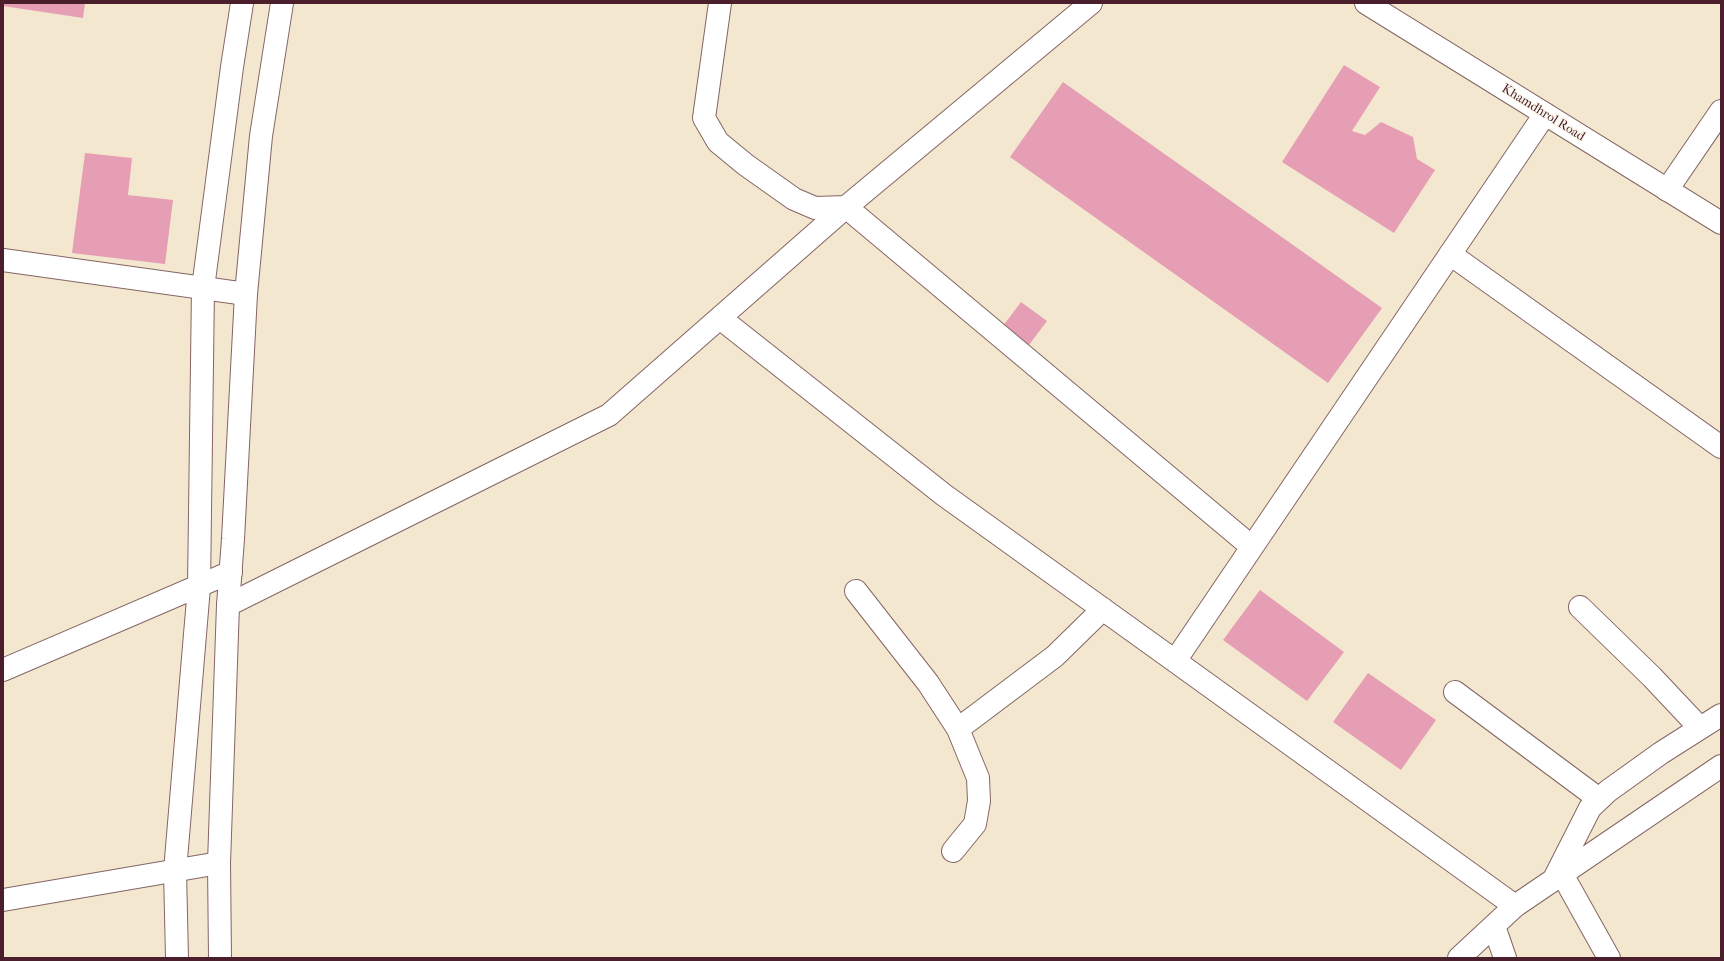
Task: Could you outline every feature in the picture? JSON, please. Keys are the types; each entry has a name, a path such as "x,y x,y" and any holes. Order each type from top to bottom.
{"street":[{"path":"176,958 175,871 199,587 203,288 232,67 242,3"},
{"path":"220,958 219,863 228,605 246,294 261,136 282,3"},
{"path":"720,3 704,118 718,142 746,165 794,199 815,208 846,207 1252,547"},
{"path":"228,605 609,415 846,207 1091,3"},
{"name":"Khamdhrol Road","path":"1366,3 1721,223"},
{"path":"1667,190 1721,111"},
{"path":"1175,661 1545,114"},
{"path":"1450,254 1721,447"},
{"path":"3,260 246,294"},
{"path":"720,318 944,496 1104,609 1515,906"},
{"path":"3,670 231,572"},
{"path":"856,591 928,683 958,729 978,778 979,801 975,824 953,851"},
{"path":"1580,606 1652,677 1700,728"},
{"path":"958,729 1055,656 1104,609"},
{"path":"1455,692 1599,799"},
{"path":"1557,877 1590,808 1599,799 1660,753 1721,715"},
{"path":"1460,958 1515,906 1721,766"},
{"path":"3,900 219,863"},
{"path":"1557,877 1609,958"},
{"path":"1494,926 1505,958"}],"building":[{"path":"3,3 85,3 83,18 3,6"},
{"path":"1344,65 1380,87 1352,131 1365,135 1381,122 1413,137 1417,159 1435,170 1394,233 1282,162"},
{"path":"1063,82 1382,308 1328,383 1010,157"},
{"path":"85,153 132,158 128,195 173,200 165,264 72,253"},
{"path":"1021,302 1047,321 1029,345 1003,326"},
{"path":"1260,590 1344,652 1307,701 1223,640"},
{"path":"1368,673 1436,720 1401,770 1333,722"}]}
